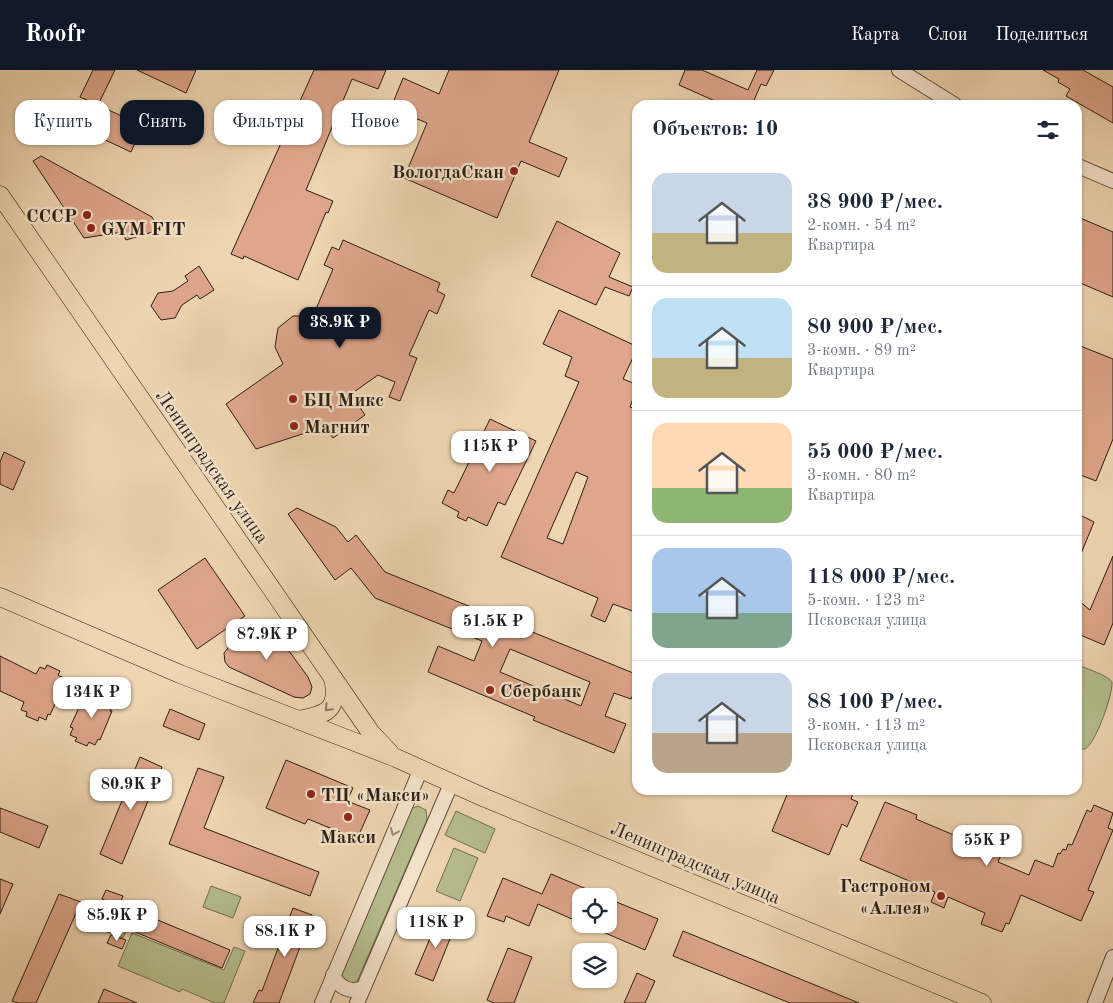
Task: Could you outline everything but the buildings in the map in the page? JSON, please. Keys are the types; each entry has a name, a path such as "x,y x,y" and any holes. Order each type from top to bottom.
{"main road":[{"name":"Ленинградская улица","path":"0,195 371,733 396,758"},
{"name":"Ленинградская улица","path":"0,597 180,674 396,758 451,784 982,1003"},
{"path":"298,720 324,714 332,707 336,691 333,678"}],"street":[{"path":"899,70 947,100"},
{"path":"1082,168 1113,181"},
{"path":"322,1003 420,771"},
{"path":"356,1003 451,784"},
{"path":"1095,1003 1113,957"},
{"path":"334,975 340,985 345,988 351,990 363,988"}],"green space":[{"path":"1082,667 1102,675 1112,682 1110,697 1099,728 1085,749 1082,749"},
{"path":"418,806 426,810 427,820 355,986 338,976 410,809"},
{"path":"456,811 495,829 485,853 445,835"},
{"path":"454,848 478,858 460,901 436,891"},
{"path":"211,886 241,897 233,918 203,907"},
{"path":"104,903 120,910 122,904 135,910 123,938 107,932 110,925 97,920"},
{"path":"132,933 224,970 234,947 245,951 224,1003 215,1003 182,989 180,992 118,966"}],"place":[{"name":"ВологдаСкан","path":"514,171"},
{"name":"СССР","path":"87,215"},
{"name":"GYM FIT","path":"91,228"},
{"name":"БЦ Микс","path":"293,399"},
{"name":"Магнит","path":"294,426"},
{"name":"Сбербанк","path":"490,690"},
{"name":"ТЦ «Макси»","path":"311,794"},
{"name":"Макси","path":"348,817"},
{"name":"Гастроном «Аллея»","path":"941,896"}]}
